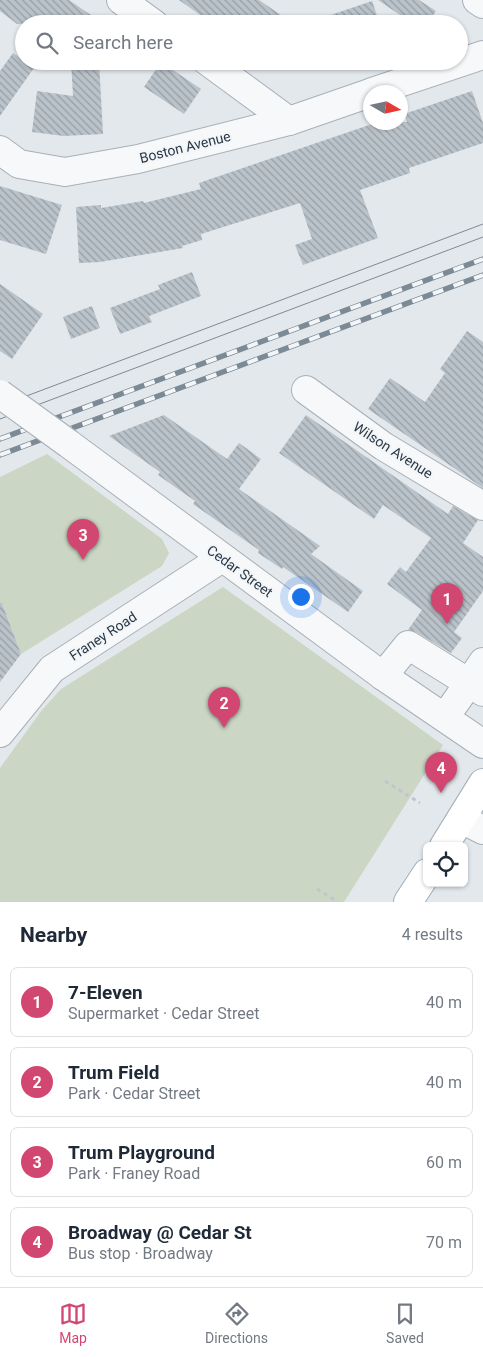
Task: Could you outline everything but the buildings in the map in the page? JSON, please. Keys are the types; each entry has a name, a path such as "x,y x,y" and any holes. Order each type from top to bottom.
{"main road":[{"path":"449,842 472,824 483,783"},
{"path":"408,902 423,879"}],"street":[{"path":"121,0 142,15"},
{"path":"477,0 483,4"},
{"name":"Boston Avenue","path":"468,60 483,55"},
{"path":"219,70 289,121"},
{"name":"Boston Avenue","path":"395,85 439,70"},
{"name":"Boston Avenue","path":"0,150 19,164 65,172 138,160 289,121 363,96"},
{"name":"Wilson Avenue","path":"306,390 383,446 483,506"},
{"name":"Cedar Street","path":"0,394 383,676 483,744"},
{"name":"Franey Road","path":"0,732 52,669 222,558"},
{"path":"383,676 408,645 478,679 445,717"}],"path":[{"path":"385,781 420,803"},
{"path":"317,888 338,902"}],"green space":[{"path":"47,454 162,539 169,553 162,566 21,654 3,605 0,606 0,477"},
{"path":"223,587 443,745 344,902 0,902 0,768 42,710 61,689"}],"tram line":[{"path":"0,406 483,224"},
{"path":"0,419 483,237"}],"railway":[{"path":"0,439 483,259"},
{"path":"0,455 483,275"}],"place":[{"name":"Trum Playground","path":"83,560"},
{"name":"7-Eleven","path":"447,624"},
{"name":"Trum Field","path":"224,728"},
{"name":"Broadway @ Cedar St","path":"441,793"}]}
